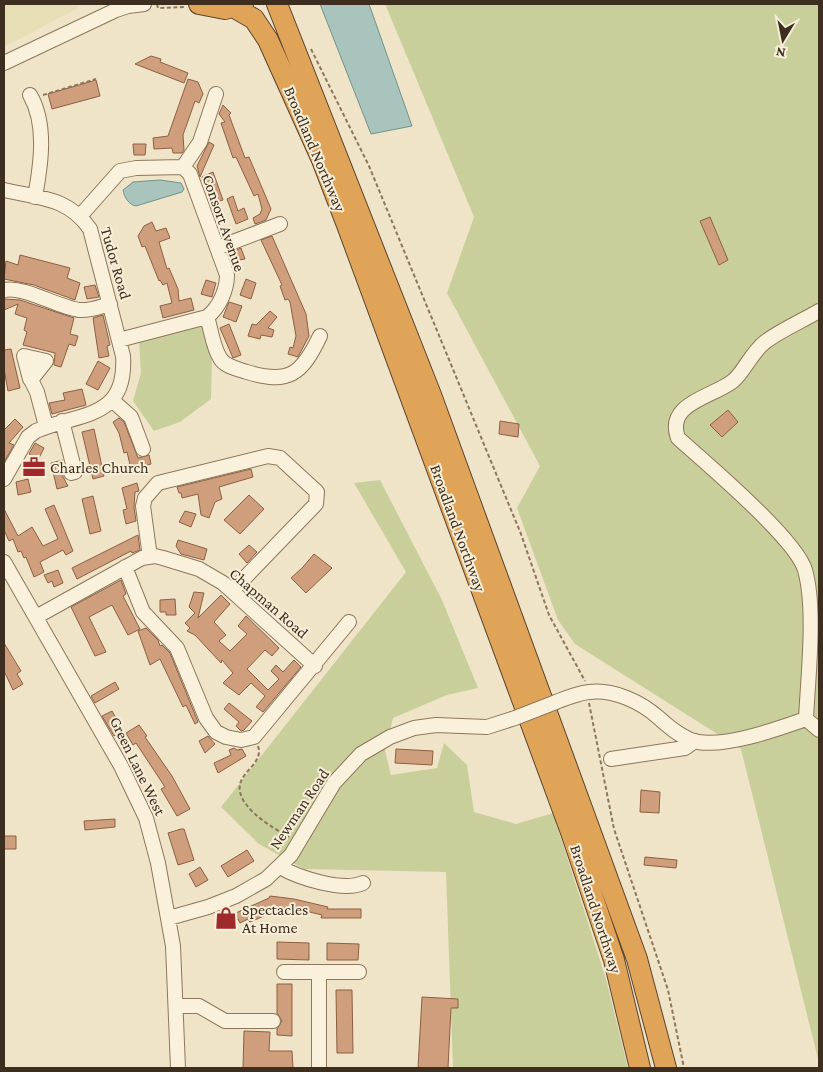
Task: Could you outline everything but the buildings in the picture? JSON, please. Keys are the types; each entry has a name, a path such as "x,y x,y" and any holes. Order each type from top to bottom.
{"highway":[{"path":"200,4 212,8 239,6"},
{"name":"Broadland Northway","path":"277,4 428,386 637,958 666,1068"},
{"name":"Broadland Northway","path":"239,6 254,19 268,40 322,160 347,225 571,832 614,960 640,1068"}],"street":[{"path":"4,63 129,5 144,4"},
{"path":"183,167 200,142 216,94"},
{"path":"31,96 38,107 42,162 35,197"},
{"name":"Consort Avenue","path":"81,215 120,172 136,168 183,167 190,174 227,275 227,286 214,312 207,317"},
{"name":"Tudor Road","path":"4,190 65,204 81,215 90,229 119,340 124,373 112,401"},
{"path":"217,248 280,224"},
{"path":"4,290 25,293 78,310 90,310 110,304"},
{"path":"806,719 810,597 804,568 787,541 678,438 675,428 676,418 684,408 734,380 747,360 765,342 819,311"},
{"path":"119,340 207,317 220,358 230,366 274,378 285,378 296,372 311,355 320,336"},
{"path":"31,380 37,392 46,426"},
{"path":"6,471 28,437 46,426 96,412 112,401 131,417 144,449"},
{"path":"62,421 75,472 71,473"},
{"path":"36,617 142,558 150,557 143,506 145,498 158,483 268,456 280,458 317,492 316,504 232,591"},
{"name":"Chapman Road","path":"150,557 155,556 199,569 224,583 315,666"},
{"name":"Green Lane West","path":"4,562 121,766 146,818 169,918 176,1006 178,1068"},
{"path":"125,567 143,612 177,648 206,718 216,732 226,738 241,740 254,737 315,666 349,622"},
{"path":"587,692 602,691 627,698 649,709 672,730 695,741 708,743 760,734 806,719"},
{"name":"Newman Road","path":"169,918 208,908 236,896 266,879 280,867 298,842 334,783 361,754 390,737 414,728 436,725 487,727 587,692"},
{"path":"806,719 819,730"},
{"path":"612,759 684,748 695,741"},
{"path":"280,867 344,887 355,887 364,883"},
{"path":"284,972 359,972"},
{"path":"319,972 319,1068"},
{"path":"176,1006 198,1006 225,1021 274,1021"}],"path":[{"path":"310,48 369,166 521,534 549,615 580,671 587,692 597,754 614,829 668,990 684,1068"},
{"path":"31,96 96,80"},
{"path":"254,737 259,756 240,781 240,791 249,809 271,827 298,842"}],"shaded area":[{"path":"4,4 76,4 78,8 4,47"}],"green space":[{"path":"385,4 819,4 819,1063 741,749 575,644 558,620 517,508 540,466 447,293 474,217"},
{"path":"197,325 203,328 212,359 211,399 180,422 154,431 133,401 141,373 139,341"},
{"path":"380,480 442,600 478,688 447,695 393,718 385,751 391,775 437,768 444,743 467,765 474,812 516,824 553,813 606,979 628,1068 453,1068 446,872 304,869 259,844 221,807 406,572 354,483"}],"water":[{"path":"320,4 369,4 412,126 371,134"},
{"path":"160,180 181,183 184,189 182,192 136,206 129,202 124,195 123,190 133,182"}],"place":[{"name":"Charles Church","path":"34,467"},
{"name":"Spectacles At Home","path":"226,918"}]}
